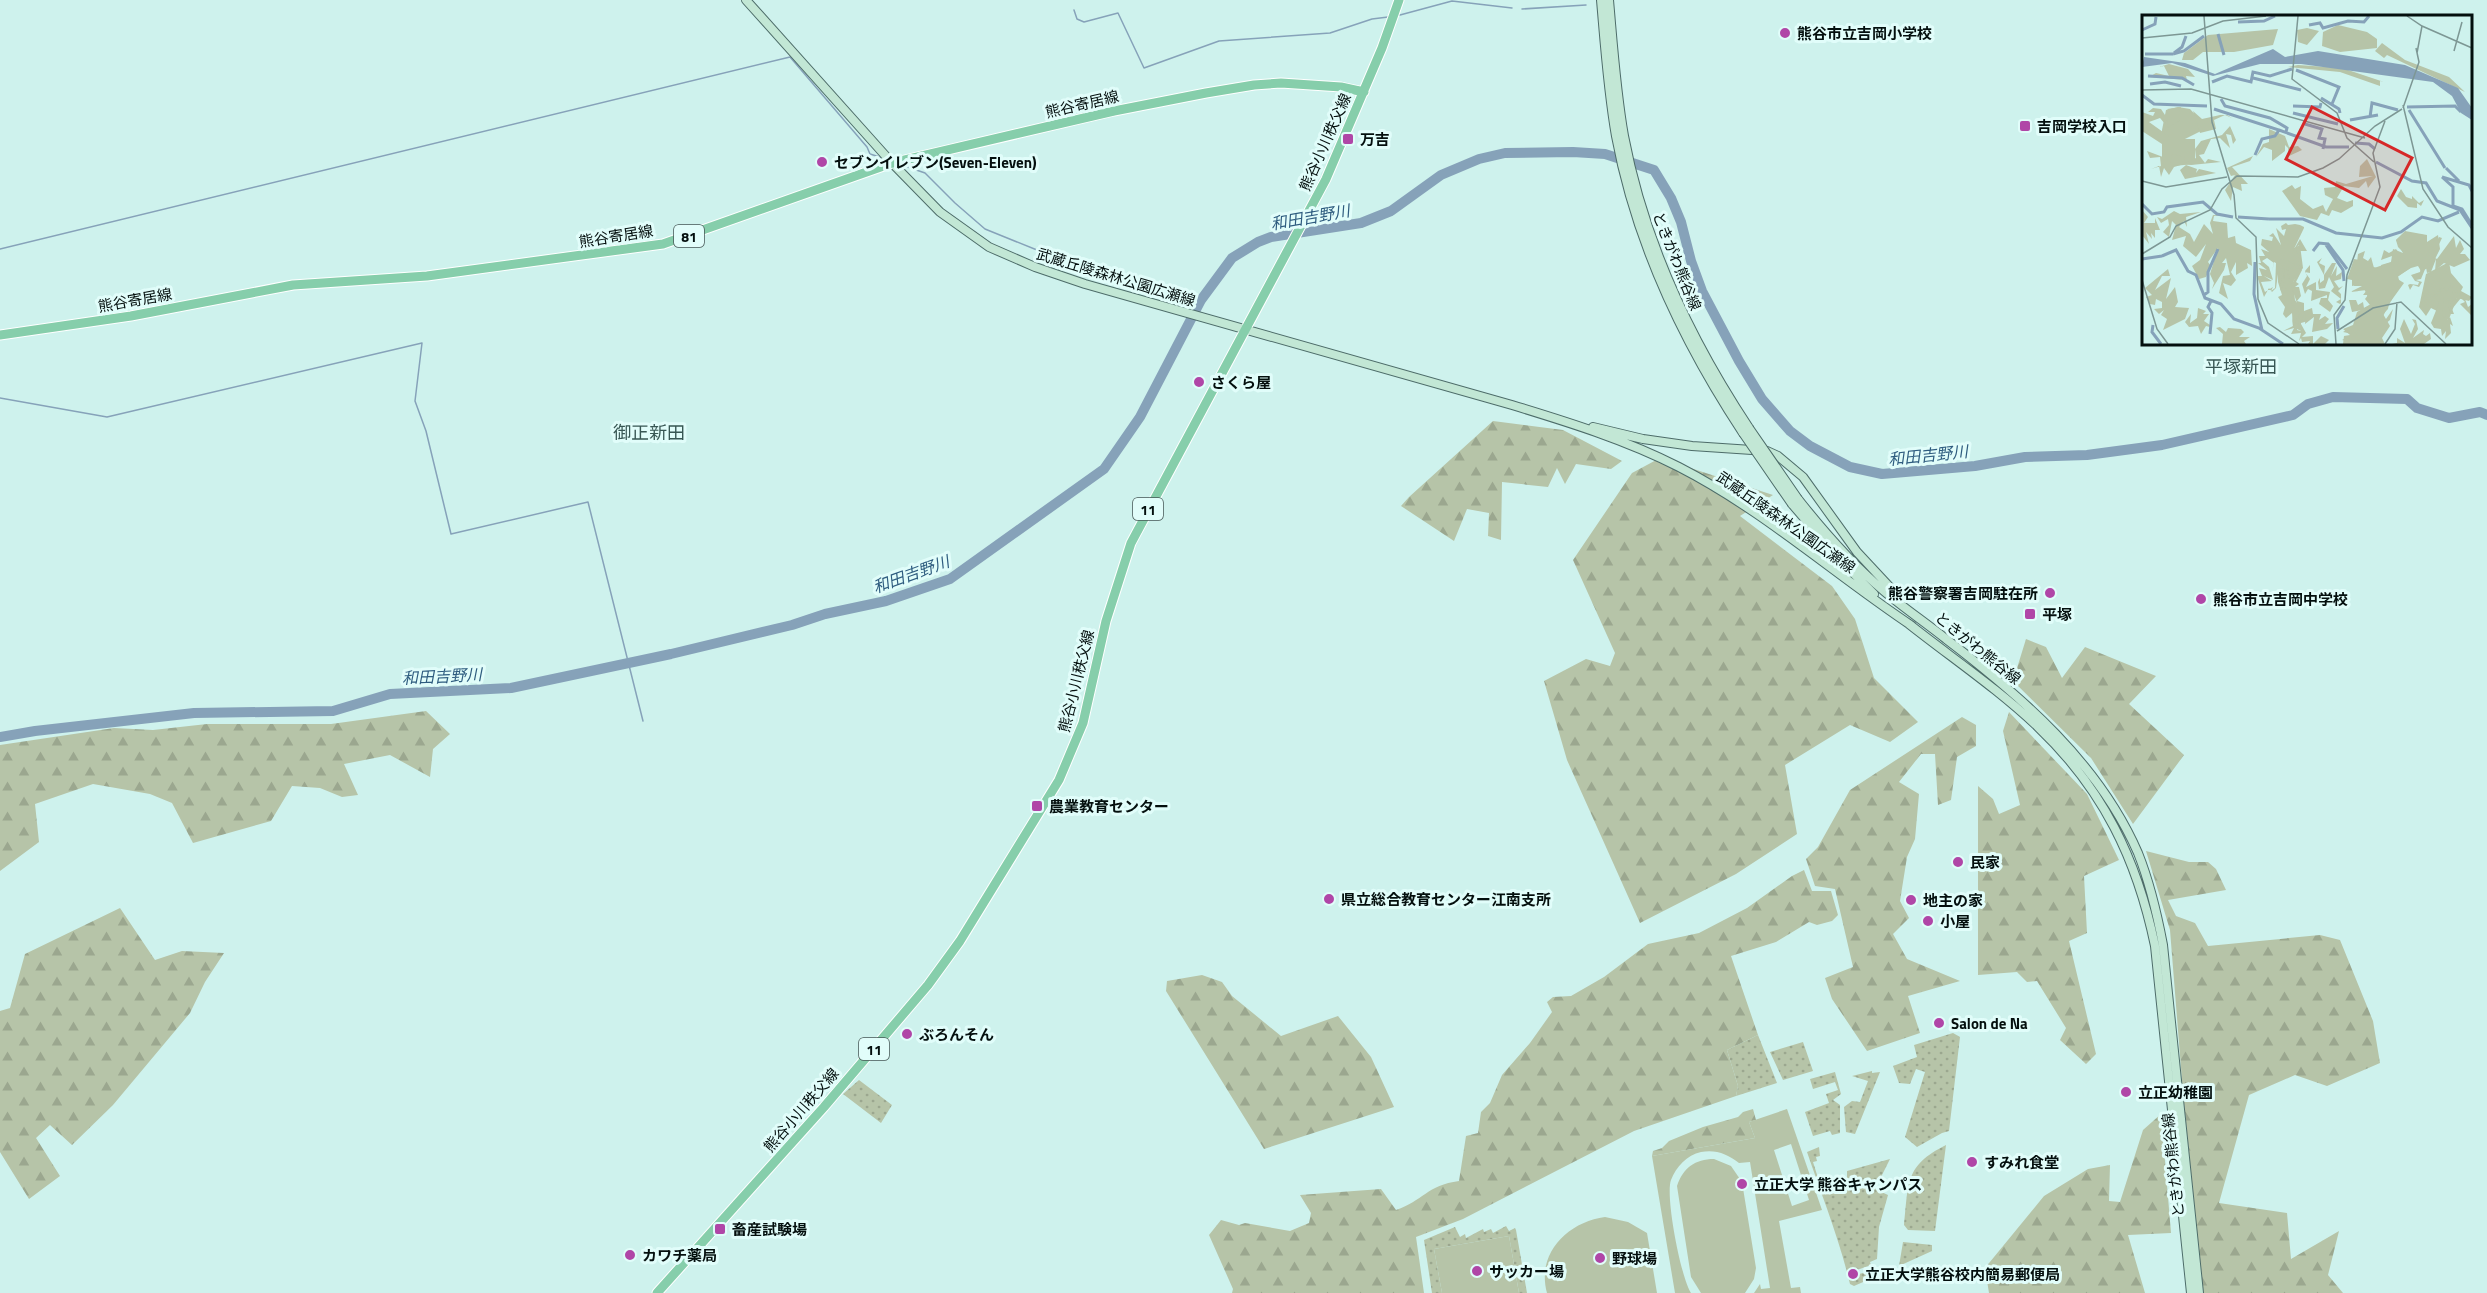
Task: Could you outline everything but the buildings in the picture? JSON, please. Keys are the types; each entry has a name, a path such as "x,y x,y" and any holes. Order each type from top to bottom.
{"main road":[{"name":"武蔵丘陵森林公園広瀬線","path":"746,0 890,161 940,212 989,247 1035,267 1075,280 1572,423 1643,439 1692,446 1767,451 1778,456 1803,477 1840,530 1880,579 1934,629"},
{"name":"熊谷小川秩父線","path":"657,1293 824,1107 928,985 960,941 1059,780 1076,742 1106,621 1131,543 1332,168 1400,0"},
{"name":"ときがわ熊谷線","path":"1601,0 1607,73 1632,188 1674,295 1711,369 1746,431 1795,501 1852,574 1912,626 2041,724 2104,807 2122,840 2144,898 2155,946 2191,1293"},
{"name":"ときがわ熊谷線","path":"1609,0 1620,136"},
{"name":"熊谷寄居線","path":"0,335 131,316 293,285 427,276 638,249 684,238 890,161 1114,111 1254,85 1310,84 1364,92"},
{"name":"武蔵丘陵森林公園広瀬線","path":"1572,423 1658,457 1700,479 1754,512 1912,626"},
{"name":"ときがわ熊谷線","path":"1795,501 1862,570 1901,605 1947,639 2080,759 2110,801 2137,852 2152,896 2168,984 2199,1293"}],"green space":[{"path":"1493,421 1563,430 1622,461 1611,469 1576,464 1565,484 1557,468 1548,487 1502,482 1501,540 1488,536 1489,513 1467,509 1454,541 1401,506"},
{"path":"1660,458 1773,495 1740,516 1832,586 1855,619 1874,678 1918,722 1890,742 1850,725 1785,765 1797,834 1736,874 1640,923 1567,760 1544,681 1586,659 1610,666 1615,653 1573,560 1632,473"},
{"path":"2026,639 2046,647 2062,678 2085,647 2156,676 2129,704 2184,755 2133,824 2091,758 2013,681"},
{"path":"426,711 450,734 433,749 430,777 390,755 344,764 358,795 342,797 320,788 292,786 271,821 193,843 172,803 150,794 93,784 35,804 39,842 0,871 0,745 114,728 153,730 207,724 331,724"},
{"path":"2009,712 2087,794 2119,860 2084,876 2087,933 2069,941 2096,1054 2086,1064 2060,1040 2066,1028 2037,981 2027,982 2017,972 1978,975 1978,786 1993,799 1999,814 2020,805 2003,731"},
{"path":"1962,717 1976,725 1976,746 1957,757 1951,800 1938,805 1935,754 1921,754 1899,782 1919,794 1915,839 1907,857 1900,901 1909,918 1893,934 1907,959 1960,981 1908,996 1920,1033 1867,1051 1832,999 1825,978 1853,967 1835,889 1815,886 1806,859 1818,847 1850,790"},
{"path":"2146,851 2189,862 2208,862 2216,869 2226,890 2168,900 2176,916 2195,923 2208,946 2320,935 2340,940 2373,1021 2380,1063 2327,1086 2295,1075 2249,1095 2219,1203 2287,1213 2291,1259 2339,1231 2328,1275 2343,1293 2203,1293 2183,1093 2170,930"},
{"path":"1804,870 1812,891 1831,891 1838,915 1832,921 1817,925 1809,922 1776,942 1731,956 1758,1035 1727,1050 1738,1086 1736,1096 1634,1131 1463,1219 1416,1237 1424,1293 1232,1293 1233,1289 1209,1235 1221,1220 1239,1225 1245,1223 1290,1231 1309,1223 1311,1213 1300,1195 1381,1189 1396,1210 1439,1186 1459,1181 1466,1136 1478,1133 1481,1112 1490,1103 1502,1075 1530,1043 1552,1012 1547,1002 1553,997 1571,996 1604,977 1648,944 1699,933 1747,908"},
{"path":"120,908 155,960 182,951 224,953 205,982 190,1013 113,1105 72,1145 50,1125 36,1138 60,1176 29,1199 0,1152 0,1011 10,1008 25,954"},
{"path":"1202,975 1222,982 1232,996 1281,1036 1338,1016 1371,1057 1394,1107 1264,1149 1166,991 1167,981"},
{"path":"1953,1033 1960,1037 1949,1131 1917,1147 1905,1137 1925,1072 1916,1069 1910,1084 1899,1083 1893,1066 1917,1057 1914,1045"},
{"path":"1758,1035 1777,1083 1736,1096 1738,1086 1727,1050"},
{"path":"1803,1042 1813,1071 1783,1080 1770,1052"},
{"path":"1872,1071 1872,1073 1880,1072 1855,1134 1846,1132 1844,1107 1852,1101 1860,1102 1868,1081 1852,1076"},
{"path":"1835,1072 1841,1094 1833,1100 1840,1105 1840,1133 1832,1135 1830,1131 1813,1136 1805,1112 1829,1103 1826,1094 1838,1090 1835,1082 1813,1089 1810,1079"},
{"path":"859,1080 892,1105 881,1123 843,1094"},
{"path":"1753,1109 1756,1120 1749,1122 1755,1138 1652,1156 1653,1151 1662,1148 1669,1141 1703,1127 1738,1117 1743,1112"},
{"path":"1787,1109 1822,1210 1779,1221 1791,1288 1800,1287 1801,1293 1754,1293 1760,1284 1761,1289 1770,1288 1750,1162 1739,1163 1726,1155 1711,1151 1701,1152 1687,1159 1679,1166 1671,1180 1670,1202 1675,1237 1691,1293 1675,1293 1652,1156 1755,1138 1749,1122","holes":["1791,1144 1809,1200 1792,1206 1774,1150"]},
{"path":"2161,1114 2171,1233 2128,1235 2145,1293 1989,1293 1985,1268 2044,1196 2088,1169 2110,1165 2109,1201 2120,1202 2143,1130"},
{"path":"1946,1145 1935,1231 1908,1230 1904,1225 1911,1177 1922,1160"},
{"path":"1819,1147 1820,1156 1816,1157 1817,1161 1813,1162 1819,1181 1824,1179 1828,1185 1847,1179 1847,1171 1890,1159 1875,1189 1888,1195 1879,1227 1877,1259 1870,1262 1871,1265 1857,1270 1859,1274 1874,1270 1877,1276 1854,1286 1850,1284 1836,1234 1807,1152"},
{"path":"1707,1159 1714,1159 1731,1166 1742,1182 1756,1268 1754,1279 1745,1293 1701,1293 1691,1277 1677,1186 1683,1174 1691,1166"},
{"name":"野球場","path":"1605,1217 1628,1222 1647,1233 1657,1293 1547,1293 1546,1265 1558,1242 1579,1225"},
{"path":"1506,1226 1509,1231 1515,1228 1516,1230 1527,1293 1519,1293 1509,1236 1434,1249 1442,1293 1432,1293 1424,1240 1455,1227 1460,1237 1465,1234 1466,1238 1483,1229 1484,1232 1491,1229 1493,1233"},
{"name":"サッカー場","path":"1509,1236 1519,1293 1442,1293 1434,1249"},
{"path":"1903,1242 1932,1245 1932,1251 1899,1266"}],"waterway":[{"path":"1400,15 1452,1 1512,8"},
{"path":"1522,9 1586,5"},
{"path":"1074,10 1077,19 1084,22 1118,13 1144,68 1219,41 1330,33 1372,19 1388,17"},
{"path":"0,249 790,57 867,147 870,154 883,158"},
{"name":"和田吉野川","path":"0,737 194,713 333,711 390,694 511,688 671,654 792,625 825,614 886,601 950,579 1104,469 1140,417 1201,300 1232,258 1271,237 1361,223 1391,211 1441,175 1479,159 1505,153 1605,154 1654,170 1671,198 1681,222 1702,291 1762,399 1790,431 1810,446 1850,467 1882,474 1975,466 2025,457 2087,455 2162,445 2293,415 2308,404 2333,397 2407,399 2417,408 2449,418 2480,412 2487,415"},
{"path":"902,165 925,173 985,229 1037,250 1201,300"},
{"path":"0,398 107,417 422,343 415,401 426,431 451,534 588,502 643,721"}],"place":[{"name":"熊谷市立吉岡小学校","path":"1785,33"},
{"name":"吉岡学校入口","path":"2025,126"},
{"name":"万吉","path":"1348,139"},
{"name":"セブンイレブン(Seven-Eleven)","path":"822,162"},
{"name":"さくら屋","path":"1199,382"},
{"name":"熊谷警察署吉岡駐在所","path":"2050,593"},
{"name":"熊谷市立吉岡中学校","path":"2201,599"},
{"name":"平塚","path":"2030,614"},
{"name":"農業教育センター","path":"1037,806"},
{"name":"民家","path":"1958,862"},
{"name":"県立総合教育センター江南支所","path":"1329,899"},
{"name":"地主の家","path":"1911,900"},
{"name":"小屋","path":"1928,921"},
{"name":"Salon de Na","path":"1939,1023"},
{"name":"ぶろんそん","path":"907,1034"},
{"name":"立正幼稚園","path":"2126,1092"},
{"name":"すみれ食堂","path":"1972,1162"},
{"name":"立正大学 熊谷キャンパス","path":"1742,1184"},
{"name":"畜産試験場","path":"720,1229"},
{"name":"カワチ薬局","path":"630,1255"},
{"name":"野球場","path":"1600,1258"},
{"name":"サッカー場","path":"1477,1271"},
{"name":"立正大学熊谷校内簡易郵便局","path":"1853,1274"}],"district":[{"name":"平塚新田","path":"2241,366"},
{"name":"御正新田","path":"649,432"}]}
